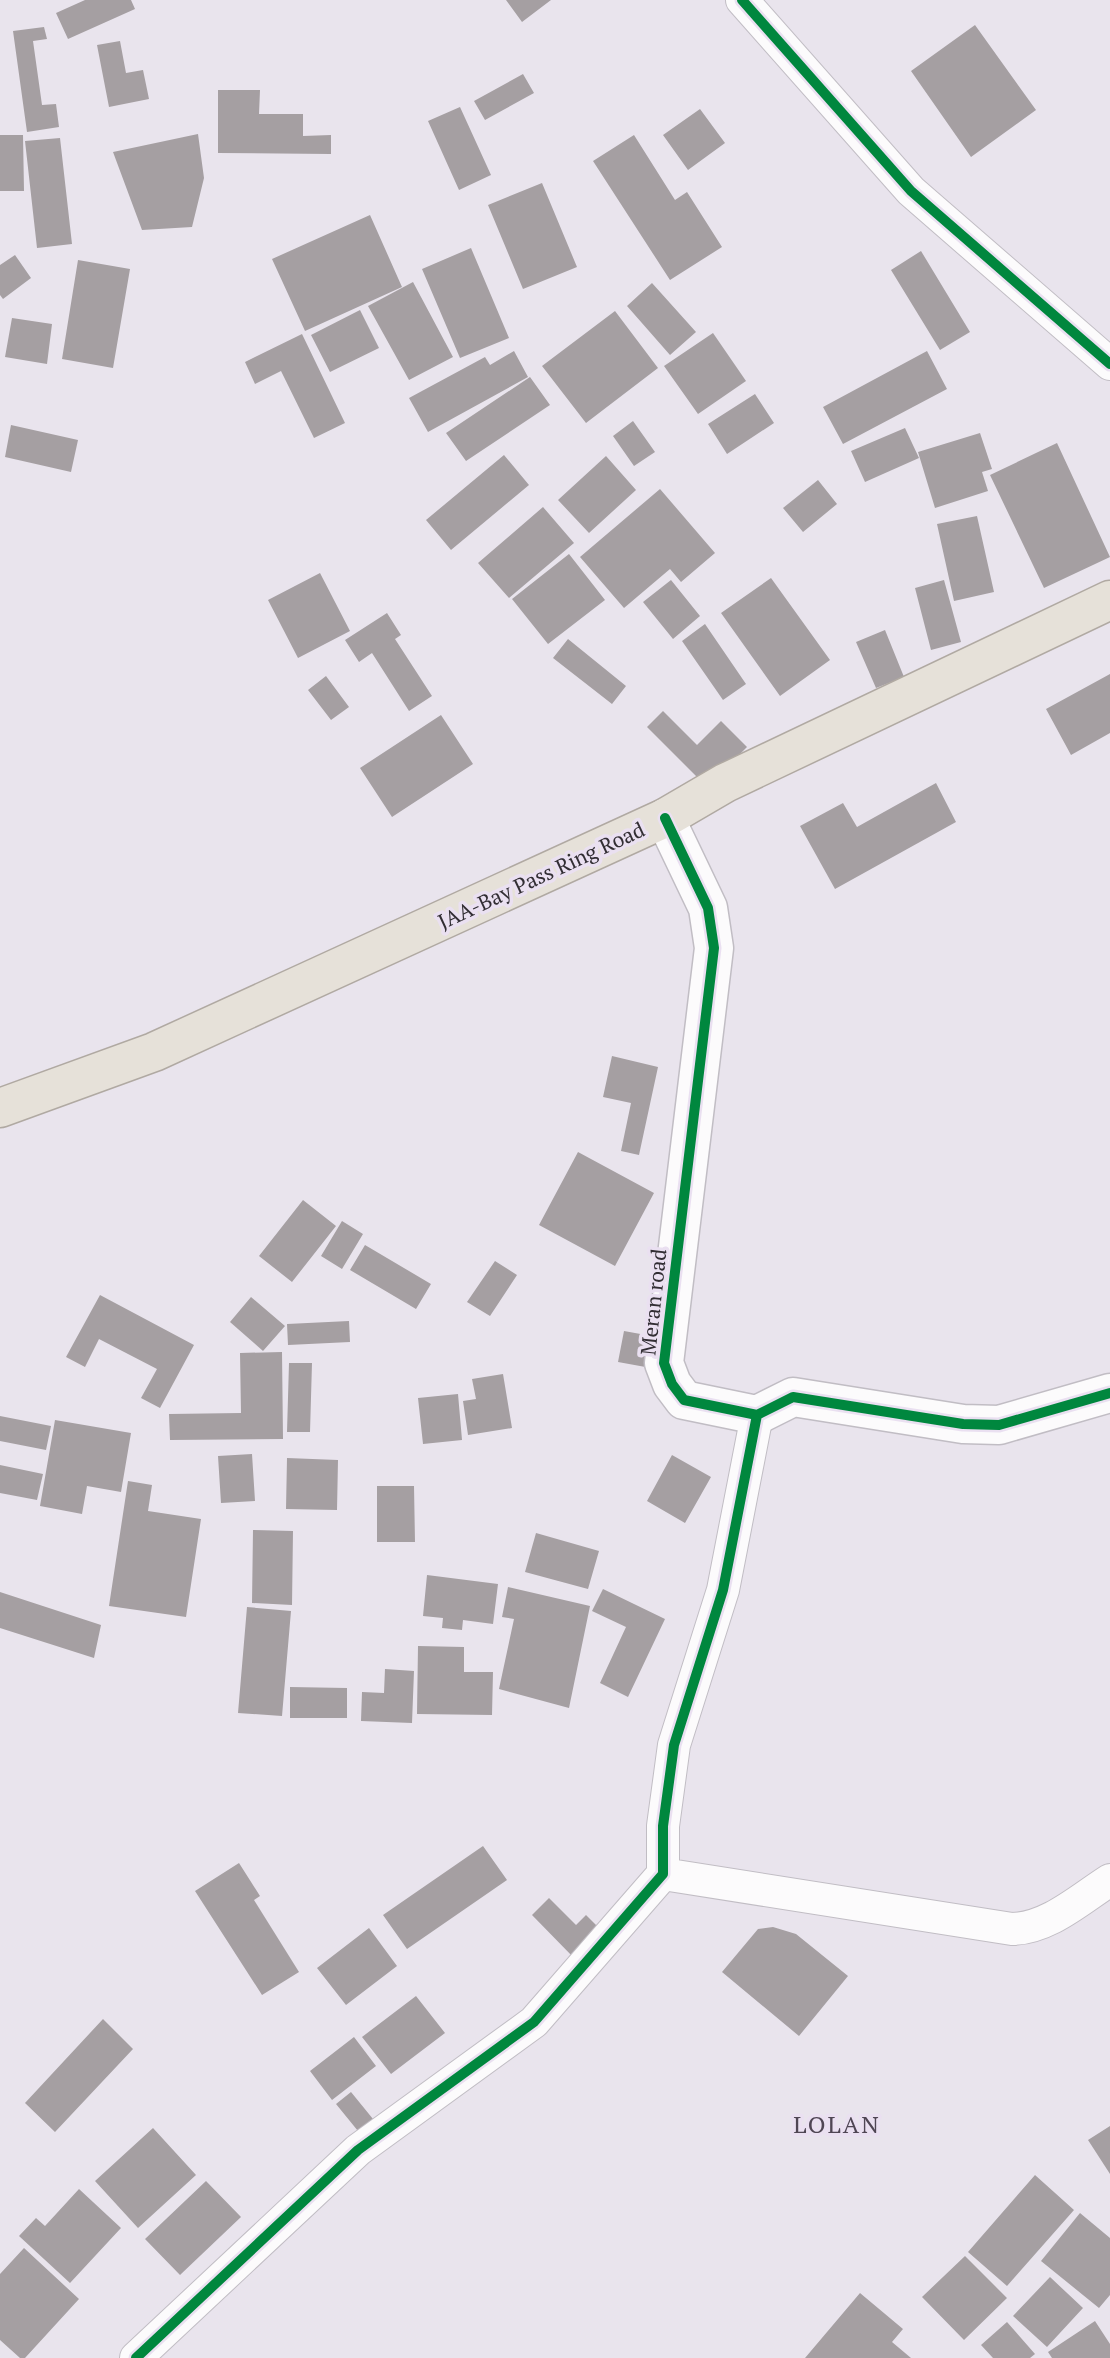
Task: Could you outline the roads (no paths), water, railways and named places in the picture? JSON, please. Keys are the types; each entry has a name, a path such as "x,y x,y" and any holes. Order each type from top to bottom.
{"highway":[{"name":"JAA-Bay Pass Ring Road","path":"0,1108 154,1052 665,818 725,783 1110,600"}],"street":[{"path":"742,0 911,191 1110,364"},
{"name":"Meran road","path":"665,818 708,908 715,948 664,1363 672,1384 684,1400 757,1415"},
{"path":"136,2358 358,2150 534,2022 663,1874 663,1826 674,1745 723,1590 757,1415 793,1397 963,1424 999,1425 1110,1393"},
{"path":"663,1874 1013,1929 1044,1923 1110,1880"}],"district":[{"name":"LOLAN","path":"837,2124"}]}
